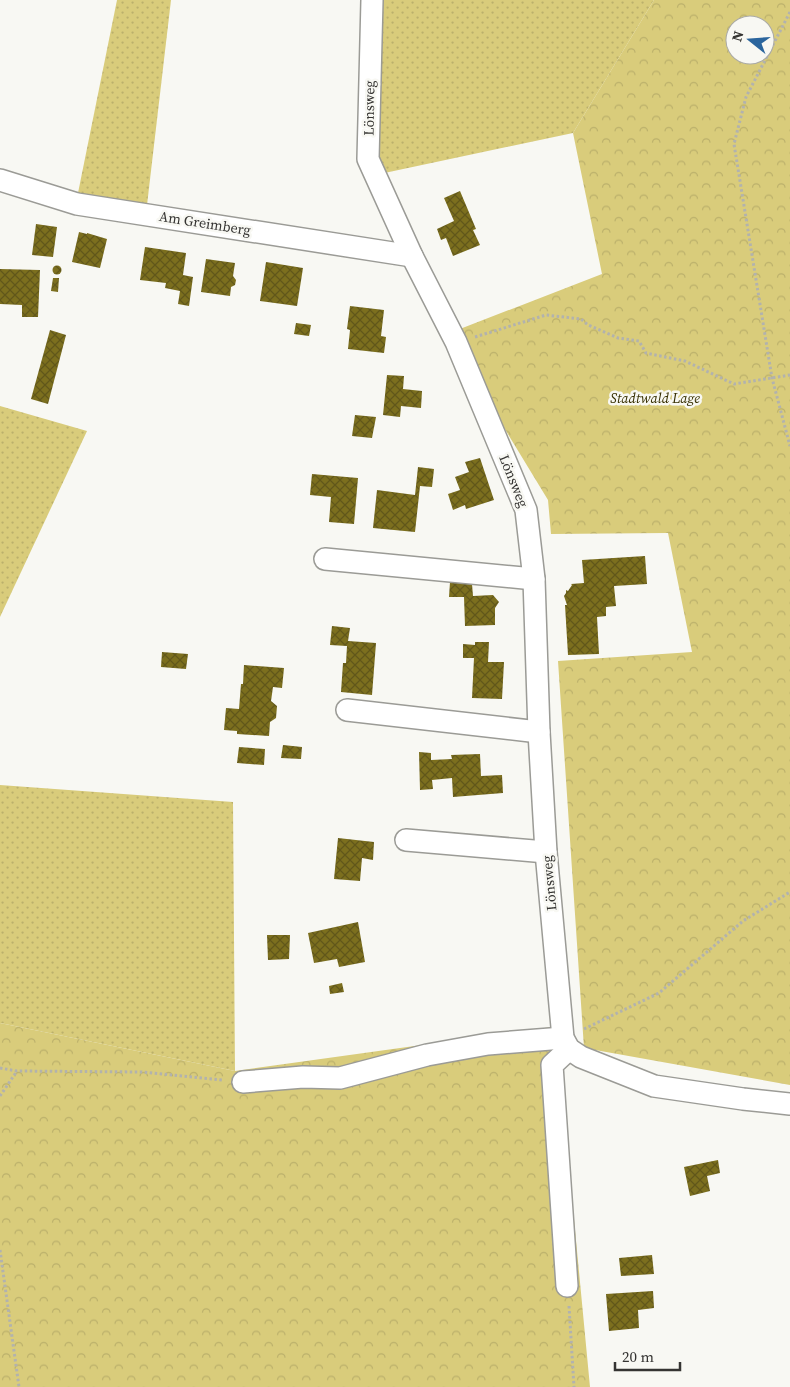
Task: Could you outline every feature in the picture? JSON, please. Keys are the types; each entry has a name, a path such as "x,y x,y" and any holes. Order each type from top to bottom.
{"street":[{"name":"Lönsweg","path":"372,0 368,159 412,256 456,342 526,510 534,579 538,732 546,852 566,1043"},
{"name":"Am Greimberg","path":"0,180 77,204 412,256"},
{"path":"325,559 534,579"},
{"path":"347,710 538,732"},
{"path":"406,840 546,852"},
{"path":"566,1043 552,1065 567,1286"},
{"path":"243,1082 303,1077 340,1078 426,1055 488,1044 566,1043 581,1057 654,1086 790,1104"}],"path":[{"path":"790,12 746,97 734,144 772,378 790,446"},
{"path":"472,338 546,316 581,319 588,325 618,338 640,341 646,353 685,361 734,384 790,374"},
{"path":"566,1043 659,993 743,921 790,892"},
{"path":"0,1068 17,1071 142,1072 243,1082"},
{"path":"0,1096 17,1071"},
{"path":"0,1250 19,1387"},
{"path":"567,1286 574,1387"}],"green space":[{"path":"117,0 171,0 147,205 78,193"},
{"path":"374,0 654,0 573,133 375,175"},
{"name":"Stadtwald Lage","path":"654,0 790,0 790,1085 584,1048 558,661 692,652 668,533 551,534 548,500 447,334 602,274 573,133"},
{"path":"0,406 87,431 0,617"},
{"path":"0,785 233,802 235,1071 0,1023"},
{"path":"0,1023 235,1071 559,1026 559,1062 590,1387 0,1387"}],"building":[{"path":"460,191 476,229 473,230 480,245 453,256 446,238 441,240 437,229 454,221 444,198"},
{"path":"36,224 57,227 53,257 32,255"},
{"path":"79,232 107,239 100,268 72,262"},
{"path":"145,247 186,253 183,275 193,277 189,306 178,304 180,291 165,288 166,283 140,280"},
{"path":"206,259 235,263 233,276 236,280 235,285 231,287 230,296 201,292"},
{"path":"266,262 303,268 297,306 260,301"},
{"path":"57,266 61,270 57,274 53,270"},
{"path":"0,269 40,270 38,317 22,317 22,305 0,304"},
{"path":"53,278 59,278 58,292 51,291"},
{"path":"350,306 384,310 381,336 386,337 384,353 348,349 350,330 347,329"},
{"path":"296,323 311,325 309,336 294,334"},
{"path":"50,330 66,335 48,404 31,399"},
{"path":"387,375 404,376 403,389 422,391 421,408 401,406 400,417 383,415"},
{"path":"355,415 376,417 372,438 352,436"},
{"path":"480,458 494,500 466,509 465,505 453,510 448,494 460,490 455,477 469,472 465,462"},
{"path":"418,467 434,469 432,487 420,486 415,532 373,528 377,490 415,495"},
{"path":"312,474 358,478 354,524 329,522 331,497 310,495"},
{"path":"645,556 647,584 614,586 616,606 606,607 606,616 597,617 599,654 568,655 565,605 567,605 564,596 571,584 584,583 582,560"},
{"path":"450,582 472,584 473,596 493,595 499,602 495,608 495,625 465,626 464,597 449,597"},
{"path":"332,626 350,628 348,641 376,643 372,695 341,692 343,663 346,663 347,646 330,645"},
{"path":"475,642 489,642 488,662 504,662 502,699 472,698 474,658 463,658 463,644 475,645"},
{"path":"162,652 188,654 186,669 161,667"},
{"path":"244,665 284,668 282,688 273,687 271,701 277,706 276,718 270,722 269,736 237,734 237,731 224,730 226,708 239,709"},
{"path":"283,745 302,747 301,759 281,758"},
{"path":"239,747 265,749 264,765 237,763"},
{"path":"419,752 431,753 431,760 452,759 451,755 480,754 481,776 502,775 503,793 453,797 452,778 432,780 433,789 420,790"},
{"path":"338,838 374,842 373,860 362,858 360,881 334,879"},
{"path":"358,922 365,962 339,967 337,959 314,963 308,933"},
{"path":"267,935 290,935 289,959 268,960"},
{"path":"342,983 344,992 330,994 329,986"},
{"path":"718,1160 720,1173 707,1176 710,1191 690,1196 684,1167"},
{"path":"652,1255 654,1274 621,1276 619,1258"},
{"path":"653,1291 654,1308 638,1310 639,1328 609,1331 606,1294"}]}
